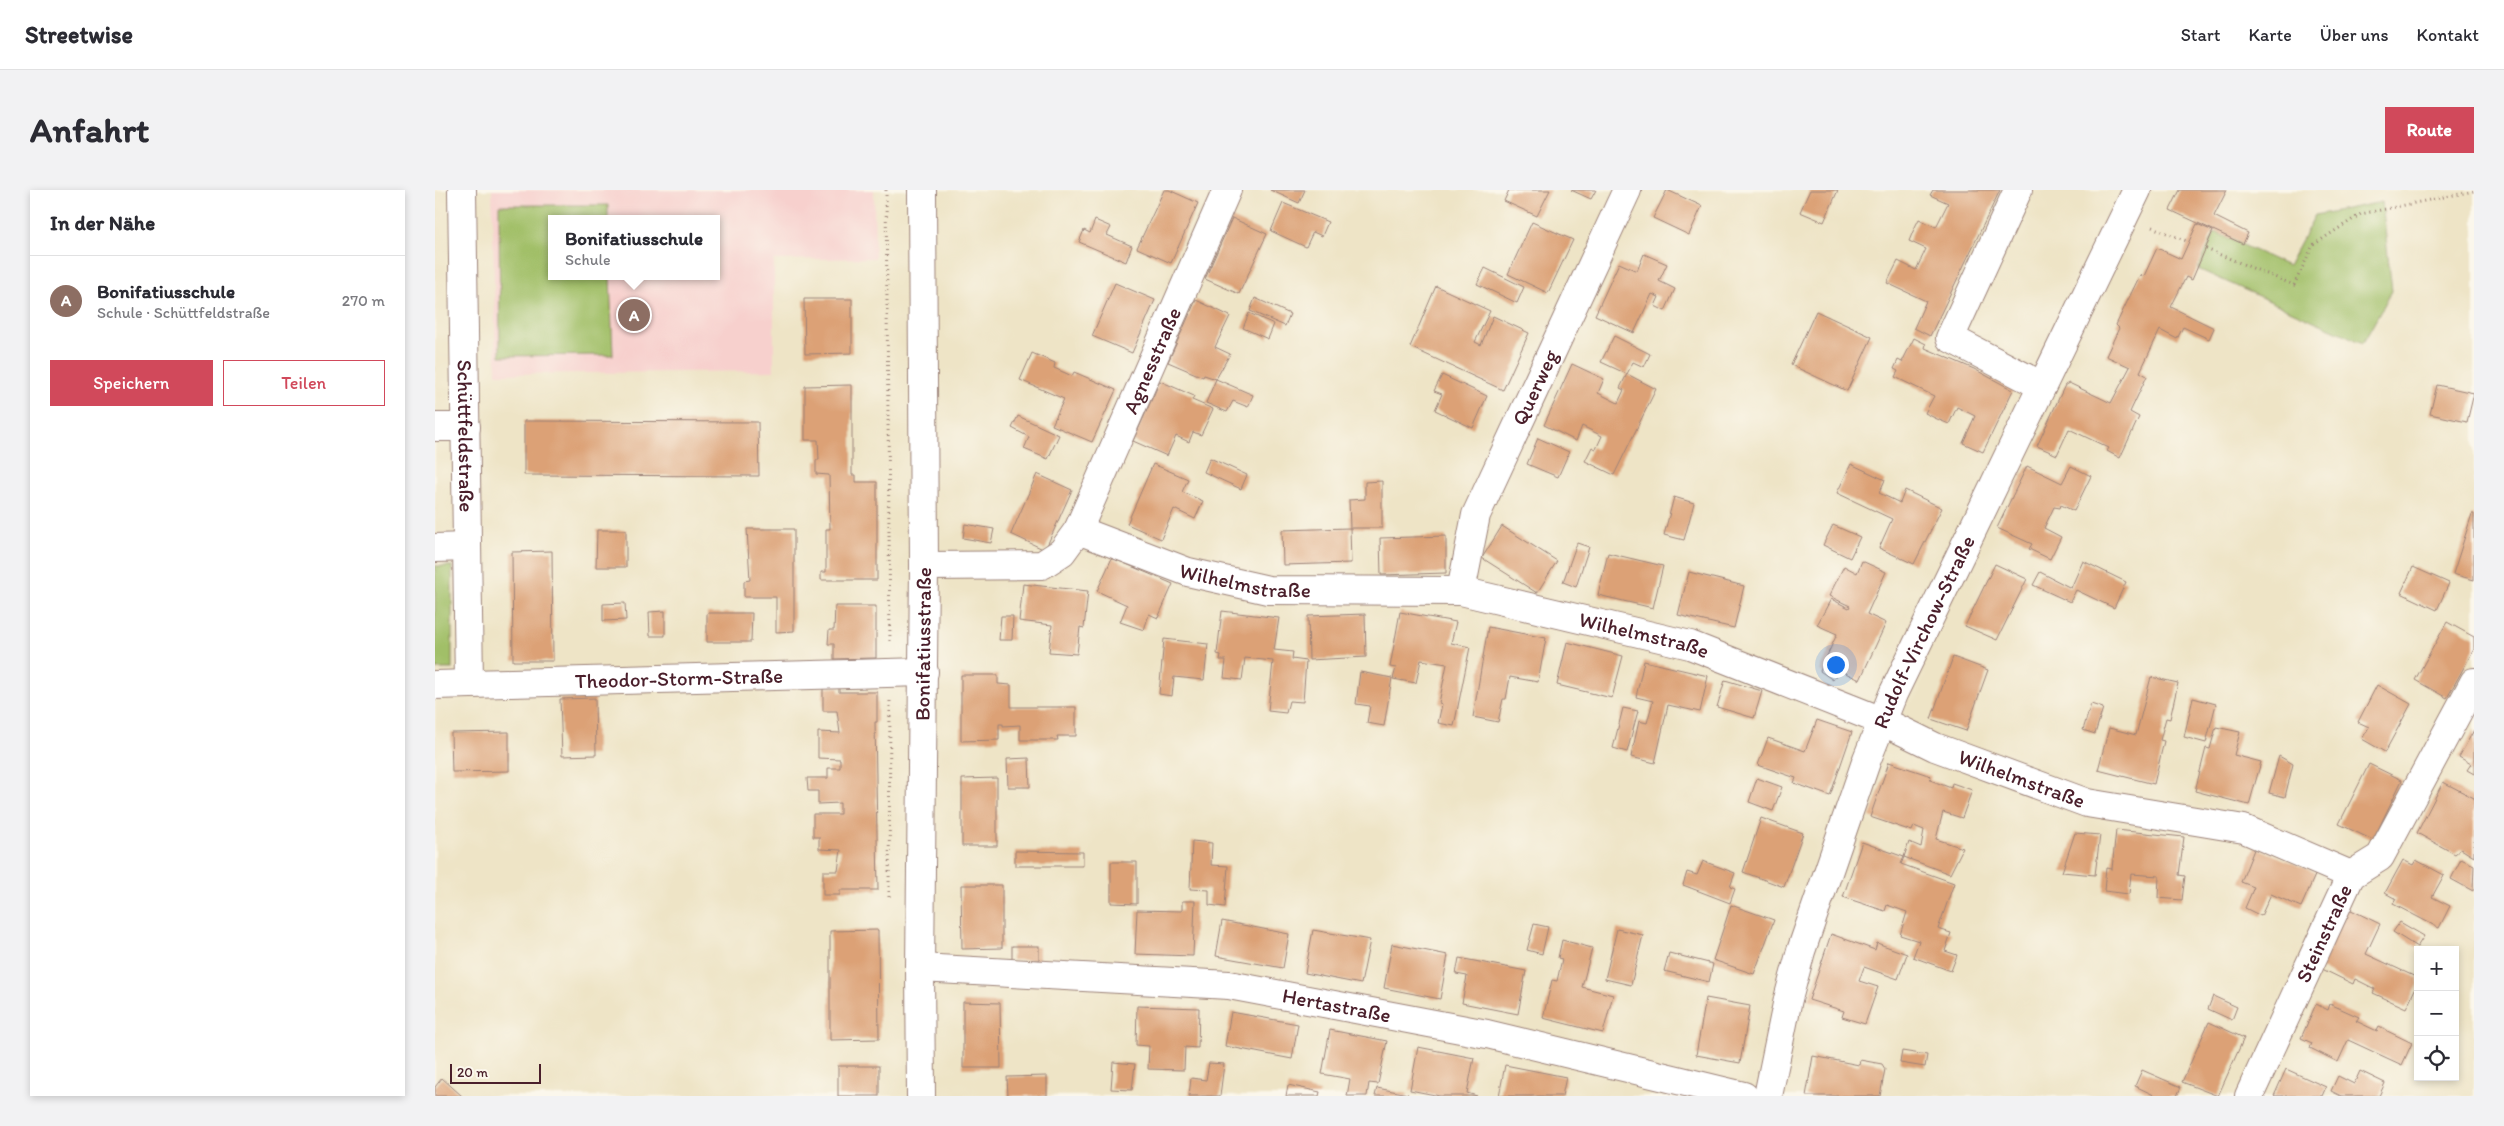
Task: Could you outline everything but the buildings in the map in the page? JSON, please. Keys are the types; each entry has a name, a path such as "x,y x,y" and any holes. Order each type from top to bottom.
{"street":[{"name":"Schüttfeldstraße","path":"462,190 469,682"},
{"name":"Bonifatiusstraße","path":"921,1096 920,968 925,566 922,190"},
{"name":"Agnesstraße","path":"1078,530 1227,190"},
{"name":"Querweg","path":"1461,591 1476,515 1627,190"},
{"path":"2018,190 1950,338 2042,386"},
{"name":"Rudolf-Virchow-Straße","path":"1768,1096 1788,999 1801,952 1893,694 2131,197"},
{"path":"435,427 466,427"},
{"path":"925,566 1042,565 1062,552 1078,530"},
{"name":"Wilhelmstraße","path":"1078,530 1188,572 1268,590 1461,591 1690,645 1882,722 1935,747 2087,803 2244,829 2351,875"},
{"path":"435,548 467,547"},
{"name":"Theodor-Storm-Straße","path":"435,685 469,682 923,672"},
{"name":"Steinstraße","path":"2249,1096 2351,875 2380,857 2474,682"},
{"name":"Hertastraße","path":"920,968 1229,985 1487,1034 1744,1096"}],"path":[{"path":"2206,249 2294,285 2313,245 2361,214 2474,192"},
{"path":"2131,197 2189,242"}],"shaded area":[{"path":"492,190 874,190 875,258 774,260 774,371 496,374"}],"green space":[{"path":"2382,202 2392,291 2363,343 2198,269 2215,232 2288,266 2315,215"},
{"path":"499,205 608,205 608,215 548,215 548,280 610,280 613,355 500,356"},
{"path":"435,566 452,566 452,669 435,669"}],"place":[{"name":"Bonifatiusschule","path":"634,315"}]}
